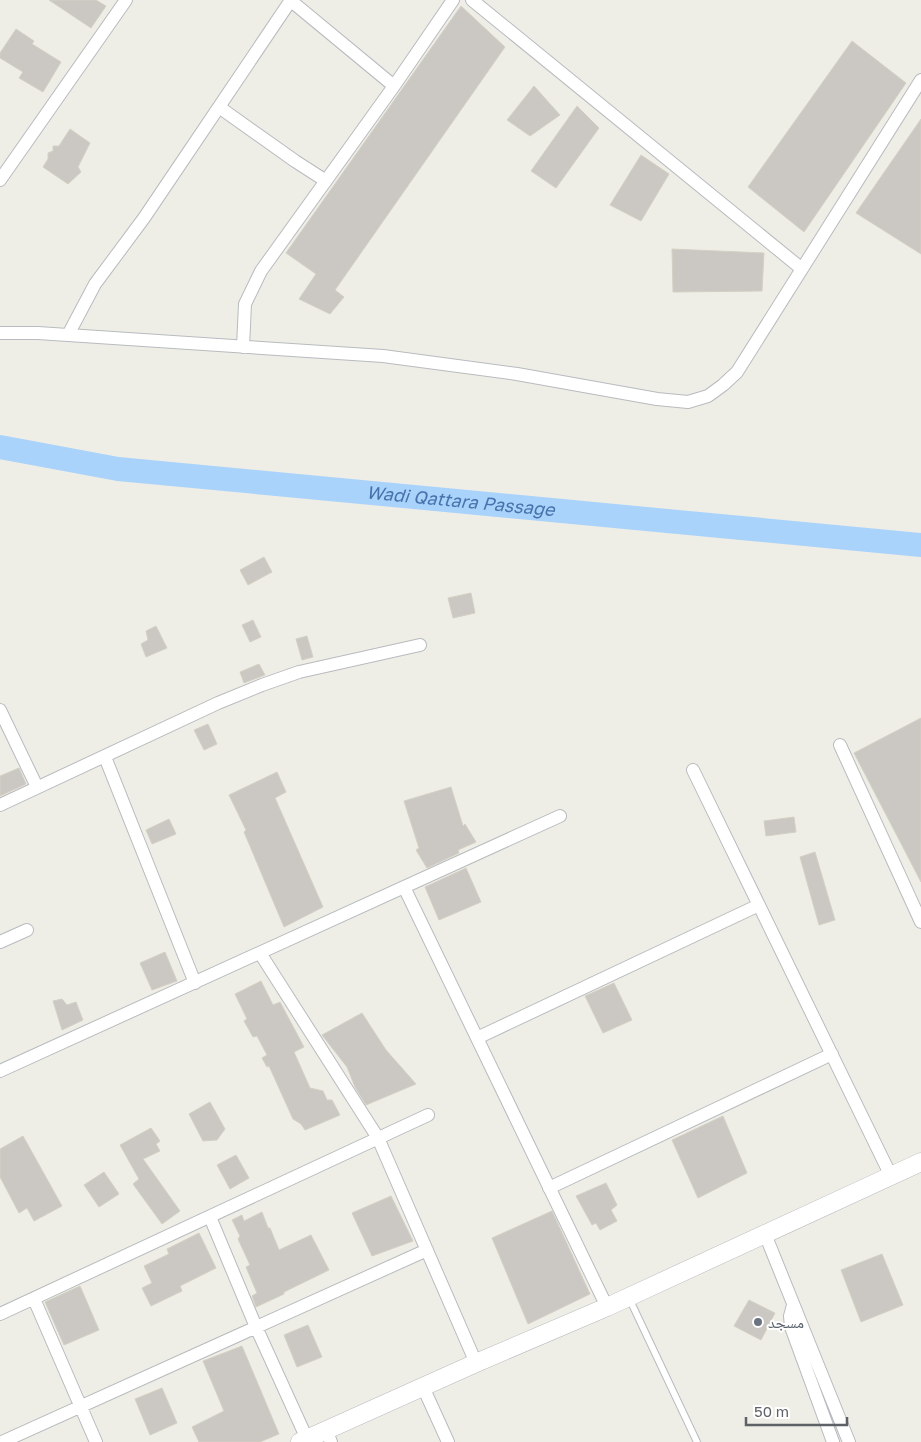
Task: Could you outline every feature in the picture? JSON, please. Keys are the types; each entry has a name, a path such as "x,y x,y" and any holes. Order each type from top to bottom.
{"street":[{"path":"0,180 126,0"},
{"path":"68,335 95,284 144,218 290,0 394,86"},
{"path":"243,347 245,304 249,292 261,271 394,86 453,0"},
{"path":"472,0 802,269"},
{"path":"0,333 68,335 383,356 517,374 657,399 688,402 708,396 723,386 737,372 921,80"},
{"path":"219,106 295,162 326,181"},
{"path":"0,805 37,786 104,757 218,703 262,685 299,672 420,645"},
{"path":"0,710 37,786"},
{"path":"840,745 921,922"},
{"path":"104,757 195,983"},
{"path":"693,770 891,1176"},
{"path":"0,1071 560,816"},
{"path":"404,887 607,1307"},
{"path":"477,1038 759,905"},
{"path":"0,942 27,930"},
{"path":"260,953 378,1138 476,1363"},
{"path":"549,1188 832,1054"},
{"path":"0,1314 428,1115"},
{"path":"210,1217 304,1441 329,1436 423,1387 607,1307 921,1162"},
{"path":"765,1234 849,1442"},
{"path":"2,1442 427,1250"},
{"path":"34,1299 96,1442"},
{"path":"793,1305 790,1316 791,1327 833,1442"},
{"path":"423,1387 448,1442"}],"lane":[{"path":"629,1297 697,1442"}],"building":[{"path":"49,0 96,0 106,6 91,28"},
{"path":"461,6 505,47 335,290 344,297 330,314 299,299 316,274 286,253"},
{"path":"16,29 34,41 32,44 61,62 43,92 19,78 23,72 0,58 0,53"},
{"path":"852,41 906,83 804,232 748,187"},
{"path":"534,86 560,115 530,136 507,120"},
{"path":"577,106 599,128 556,188 531,171"},
{"path":"921,119 921,254 856,213"},
{"path":"70,129 90,143 78,167 81,172 68,184 43,167 48,159 48,153 53,151 53,146 59,146"},
{"path":"641,155 669,174 641,221 610,205"},
{"path":"672,249 764,253 762,291 673,292"},
{"path":"264,557 272,572 248,585 240,570"},
{"path":"471,593 475,613 453,618 448,598"},
{"path":"253,620 261,637 250,642 242,625"},
{"path":"156,626 167,648 146,657 141,644 148,640 146,631"},
{"path":"307,636 313,657 302,660 296,639"},
{"path":"259,664 265,675 244,683 240,672"},
{"path":"921,718 921,882 854,753"},
{"path":"208,724 217,744 204,750 194,730"},
{"path":"19,768 26,784 0,796 0,776"},
{"path":"277,772 286,792 275,798 323,907 284,927 244,832 246,830 229,795"},
{"path":"451,787 463,826 465,824 476,842 458,850 459,853 427,868 416,850 419,848 404,801"},
{"path":"794,817 796,832 766,836 764,821"},
{"path":"169,819 176,834 152,844 146,830"},
{"path":"815,852 835,920 819,925 800,857"},
{"path":"466,868 481,902 439,920 425,887"},
{"path":"165,952 177,981 152,990 140,963"},
{"path":"261,981 273,1005 280,1002 304,1047 294,1052 310,1088 323,1091 327,1100 332,1100 340,1115 305,1130 301,1124 293,1119 269,1066 267,1067 262,1058 267,1055 257,1036 253,1037 244,1021 247,1019 235,994"},
{"path":"614,983 632,1020 603,1033 585,996"},
{"path":"62,999 67,1005 76,1002 83,1020 62,1030 53,1001"},
{"path":"362,1013 386,1050 416,1084 366,1105 355,1087 347,1067 322,1035"},
{"path":"210,1102 225,1129 217,1140 203,1141 189,1114"},
{"path":"723,1116 747,1173 698,1198 672,1140"},
{"path":"151,1128 160,1141 156,1144 160,1151 143,1159 180,1211 162,1224 133,1184 139,1179 120,1145"},
{"path":"23,1136 62,1206 34,1221 27,1208 19,1213 0,1177 0,1149"},
{"path":"236,1155 249,1178 230,1189 217,1165"},
{"path":"104,1172 119,1194 99,1207 84,1185"},
{"path":"606,1183 617,1205 611,1210 617,1221 600,1230 596,1223 592,1225 576,1196"},
{"path":"391,1196 413,1241 372,1256 352,1213"},
{"path":"552,1211 590,1294 528,1324 492,1238"},
{"path":"262,1212 279,1250 311,1235 329,1270 256,1307 252,1296 257,1293 246,1267 250,1265 232,1220 242,1215 244,1221"},
{"path":"199,1233 216,1268 180,1286 182,1291 151,1306 142,1288 152,1283 144,1266 169,1254 167,1249"},
{"path":"882,1254 903,1305 861,1322 841,1270"},
{"path":"80,1286 99,1330 64,1345 45,1302"},
{"path":"749,1300 775,1313 761,1340 734,1326"},
{"path":"308,1325 322,1357 297,1367 284,1335"},
{"path":"242,1346 279,1434 260,1442 199,1442 192,1427 224,1411 203,1361"},
{"path":"162,1388 177,1423 150,1435 135,1399"}],"waterway":[{"name":"Wadi Qattara Passage","path":"0,447 118,469 921,545"}],"place":[{"name":"مسجد","path":"758,1322"}]}
